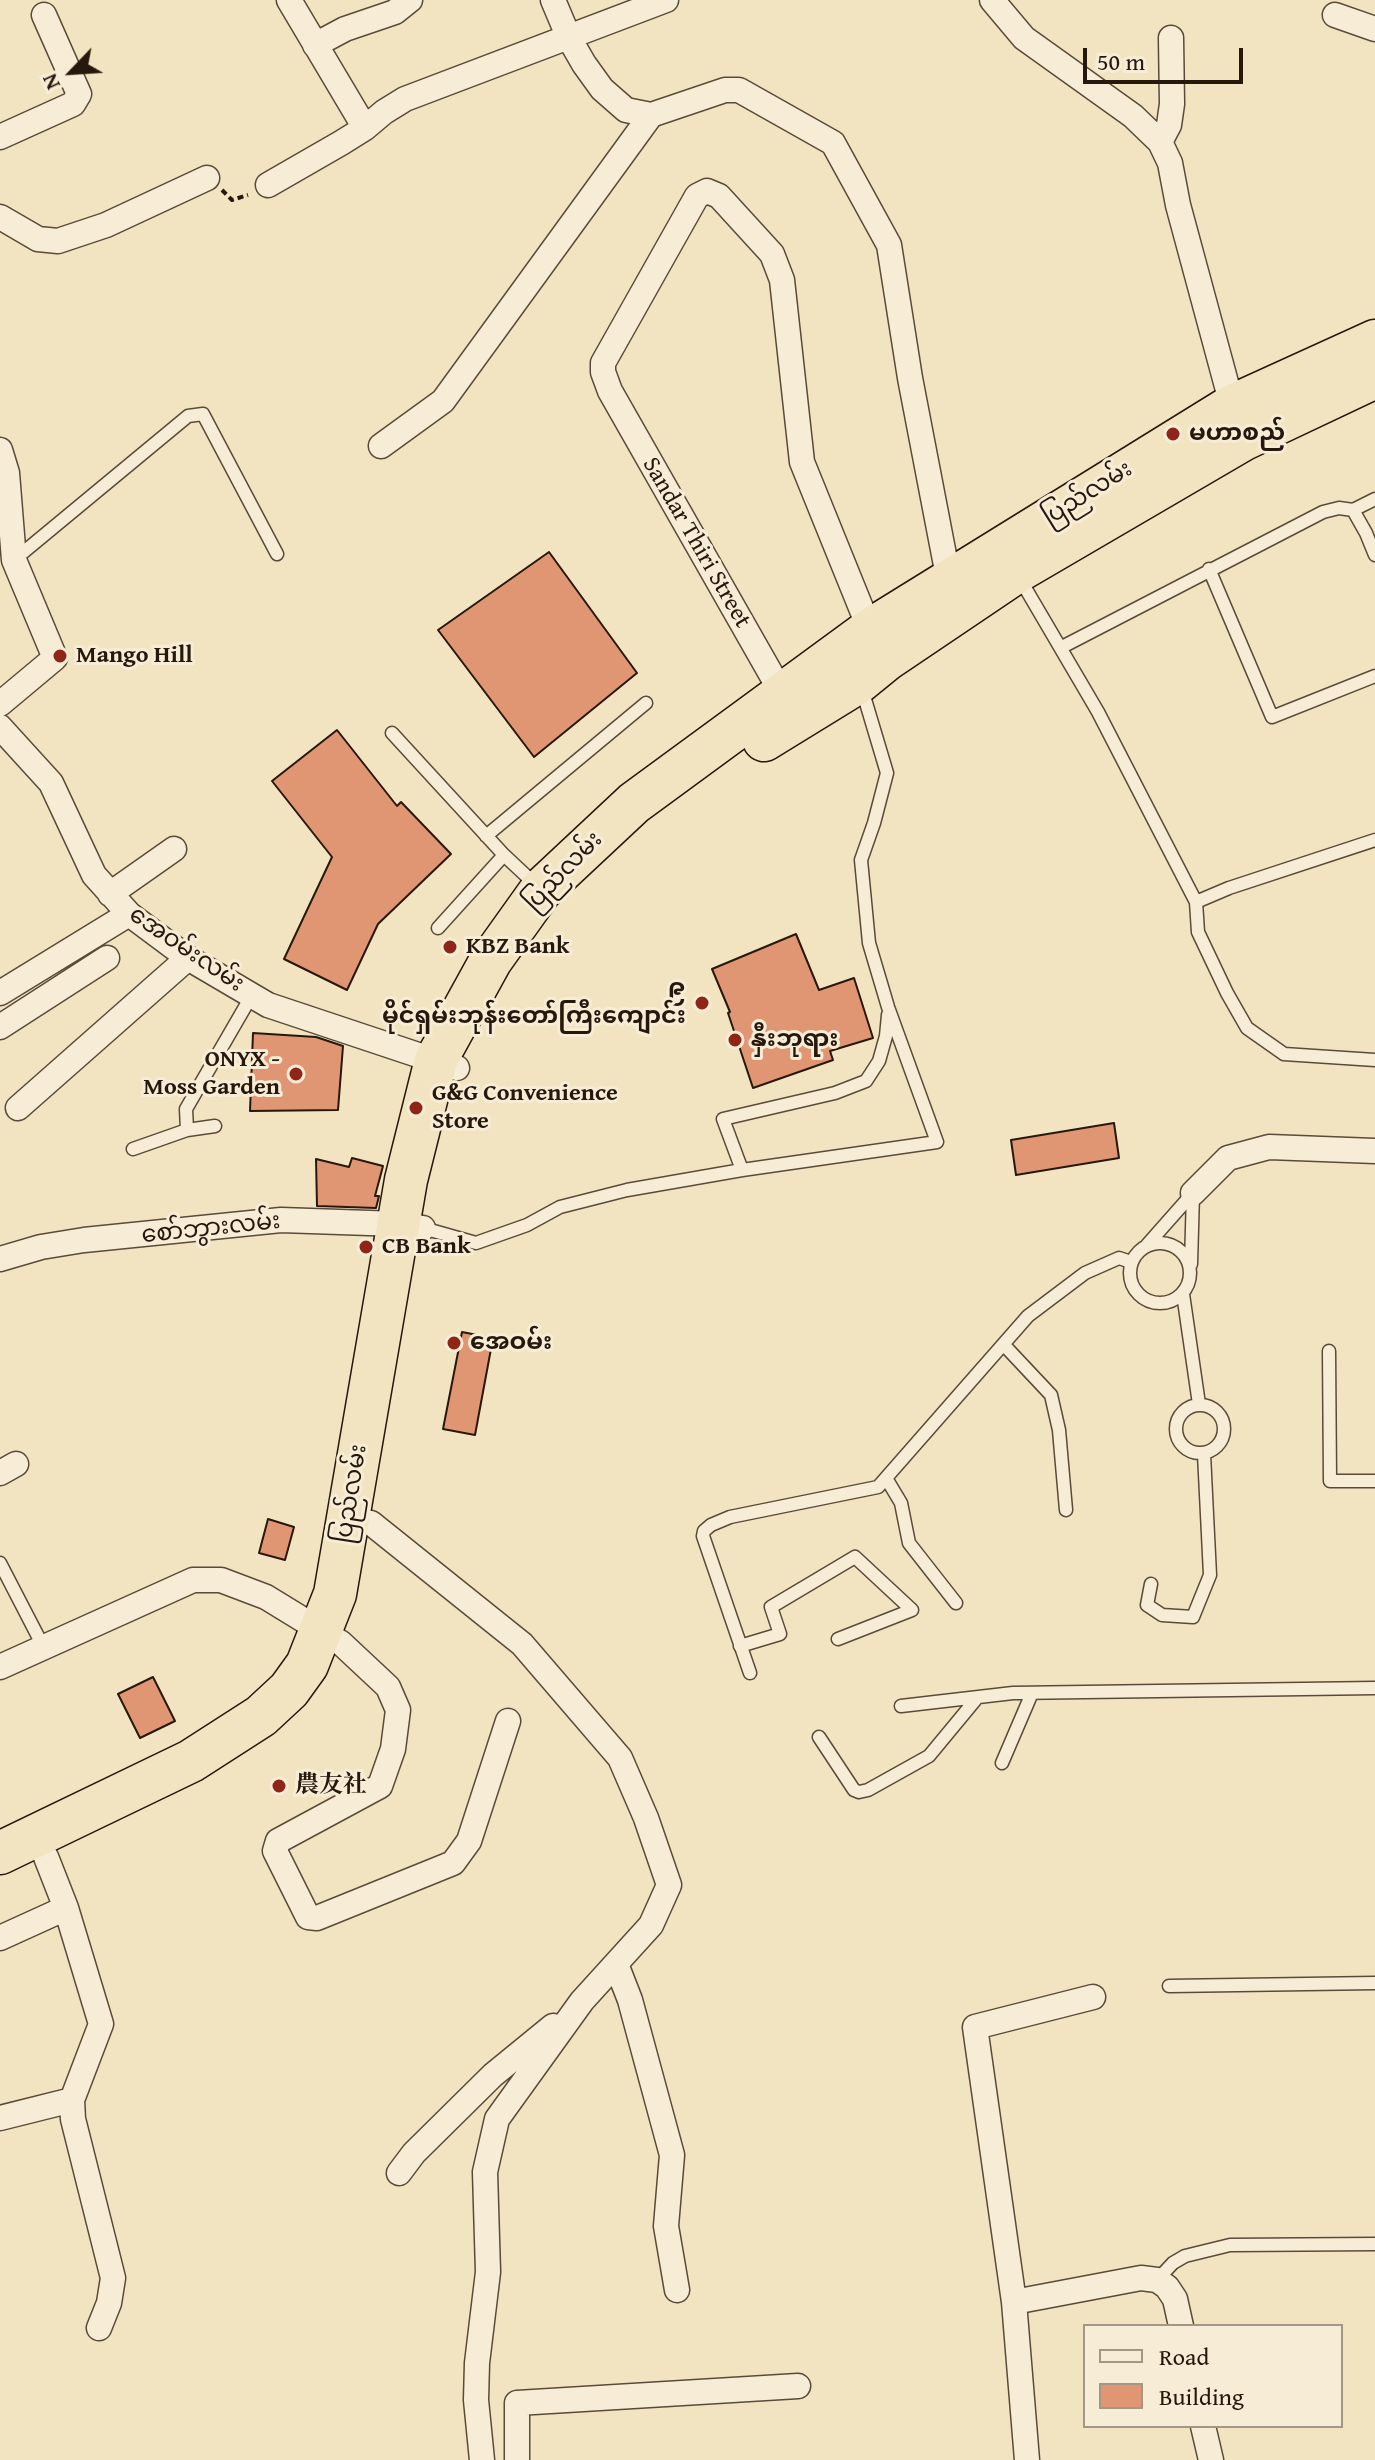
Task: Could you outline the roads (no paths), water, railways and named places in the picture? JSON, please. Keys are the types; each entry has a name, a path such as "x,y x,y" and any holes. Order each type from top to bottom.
{"highway":[{"name":"ပြည်လမ်း","path":"446,1064 557,905 649,820 731,761 860,681 955,595 1375,341"},
{"name":"ပြည်လမ်း","path":"0,1853 191,1761 261,1716 289,1690 357,1600 360,1521 408,1290 411,1226 446,1135 446,1064 491,960 541,890 634,803 870,630 1016,572 1237,423 1375,377"},
{"name":"ပြည်လမ်း","path":"0,1878 202,1780 275,1734 305,1705 326,1676 331,1637"}],"street":[{"path":"289,0 365,128"},
{"path":"315,45 345,29 395,12 410,0"},
{"path":"553,0 569,38 602,89 626,110 651,115 725,90 739,90 833,143 889,245 910,378 955,595"},
{"path":"268,185 365,128 405,99 666,0"},
{"path":"992,0 1024,38 1133,116 1160,142 1170,163 1178,205 1237,423"},
{"path":"0,137 73,104 79,94 44,15"},
{"path":"1335,15 1375,29"},
{"path":"1160,142 1169,125 1172,104 1171,38"},
{"path":"381,446 443,401 651,115"},
{"path":"0,217 38,239 58,241 106,225 207,178"},
{"name":"Sandar Thiri Street","path":"783,695 610,391 603,372 603,363 697,196 707,191 719,196 772,254 782,280 802,462 870,630"},
{"path":"0,450 7,473 14,560 55,658 0,704"},
{"name":"အေဝမ်းလမ်း","path":"0,727 51,783 94,875 129,914 188,958 268,1005 446,1064"},
{"path":"110,894 174,849"},
{"path":"0,993 129,914"},
{"path":"0,1027 107,958"},
{"path":"18,1108 188,958"},
{"path":"1193,1193 1228,1158 1269,1147 1375,1151"},
{"name":"စော်ဘွားလမ်း","path":"0,1259 41,1247 84,1240 281,1220 411,1226"},
{"path":"360,1521 522,1644 620,1758 646,1818 669,1885 651,1925 582,2001 497,2119 485,2172 488,2272 477,2363 476,2400 482,2460"},
{"path":"0,1667 193,1580 221,1580 266,1597 331,1637 388,1687 398,1710 393,1749 380,1786 278,1841 275,1851 308,1917 317,1918 453,1863 469,1841 508,1721"},
{"path":"46,1857 66,1908 101,2024 72,2100 73,2119 113,2278 109,2303 99,2328"},
{"path":"0,1938 66,1908"},
{"path":"616,1964 630,2000 672,2155 666,2226 677,2290"},
{"path":"1027,2460 1014,2302 975,2027 1093,1997"},
{"path":"399,2173 414,2153 493,2075 582,2001"},
{"path":"0,2118 72,2100"},
{"path":"1014,2302 1118,2281 1141,2278 1157,2280 1175,2299 1181,2324"},
{"path":"517,2460 517,2403 798,2386"},
{"path":"1203,2428 1211,2460"}],"lane":[{"path":"14,560 188,416 203,414 277,554"},
{"path":"1062,647 1323,512 1339,508 1353,510 1375,499"},
{"path":"1353,510 1375,555"},
{"path":"1209,569 1272,717 1375,676"},
{"path":"1016,572 1098,712 1196,902 1198,932 1247,1028 1284,1054 1375,1060"},
{"path":"411,1226 476,1243 527,1225 560,1207 627,1190 937,1142 888,1007 869,943 861,860 887,773 860,681"},
{"path":"486,836 646,703"},
{"path":"392,733 504,855 541,890"},
{"path":"1196,902 1229,888 1375,840"},
{"path":"438,928 504,855"},
{"path":"187,1130 186,1109 252,995"},
{"path":"742,1170 723,1119 835,1093 866,1081 879,1061 886,1036 888,1007"},
{"path":"133,1149 187,1130 215,1126"},
{"path":"1193,1193 1189,1283 1183,1294 1173,1301 1149,1301 1139,1295 1132,1285 1129,1274 1131,1262 1193,1193"},
{"path":"1147,1245 1159,1242 1171,1244 1181,1250 1191,1271"},
{"path":"750,1673 703,1536 704,1531 730,1517 878,1487 1028,1316 1085,1273 1119,1258 1131,1262"},
{"path":"1183,1294 1199,1404"},
{"path":"1004,1345 1051,1395 1059,1430 1066,1510"},
{"path":"1329,1351 1330,1481 1375,1481"},
{"path":"1199,1404 1216,1411 1225,1427 1220,1445 1204,1454 1185,1449 1175,1432 1181,1413 1199,1404"},
{"path":"1151,1584 1147,1605 1162,1615 1193,1617 1210,1575 1204,1454"},
{"path":"886,1478 901,1503 909,1543 956,1603"},
{"path":"740,1646 780,1634 771,1607 855,1557 912,1610 838,1639"},
{"path":"0,1563 44,1648"},
{"path":"901,1706 1032,1693 1375,1688"},
{"path":"1002,1763 1032,1693"},
{"path":"819,1737 854,1790 868,1790 929,1756 977,1698"},
{"path":"1169,1986 1375,1983"},
{"path":"1157,2280 1173,2263 1185,2256 1230,2245 1375,2244"}],"place":[{"name":"မဟာစည်","path":"1173,434"},
{"name":"Mango Hill","path":"60,656"},
{"name":"KBZ Bank","path":"450,947"},
{"name":"၉ မိုင်ရှမ်းဘုန်းတော်ကြီးကျောင်း","path":"702,1003"},
{"name":"နှီးဘုရား","path":"735,1040"},
{"name":"ONYX - Moss Garden","path":"296,1074"},
{"name":"G&G Convenience Store","path":"416,1108"},
{"name":"CB Bank","path":"366,1247"},
{"name":"အေဝမ်း","path":"454,1343"},
{"name":"農友社","path":"279,1786"}]}
